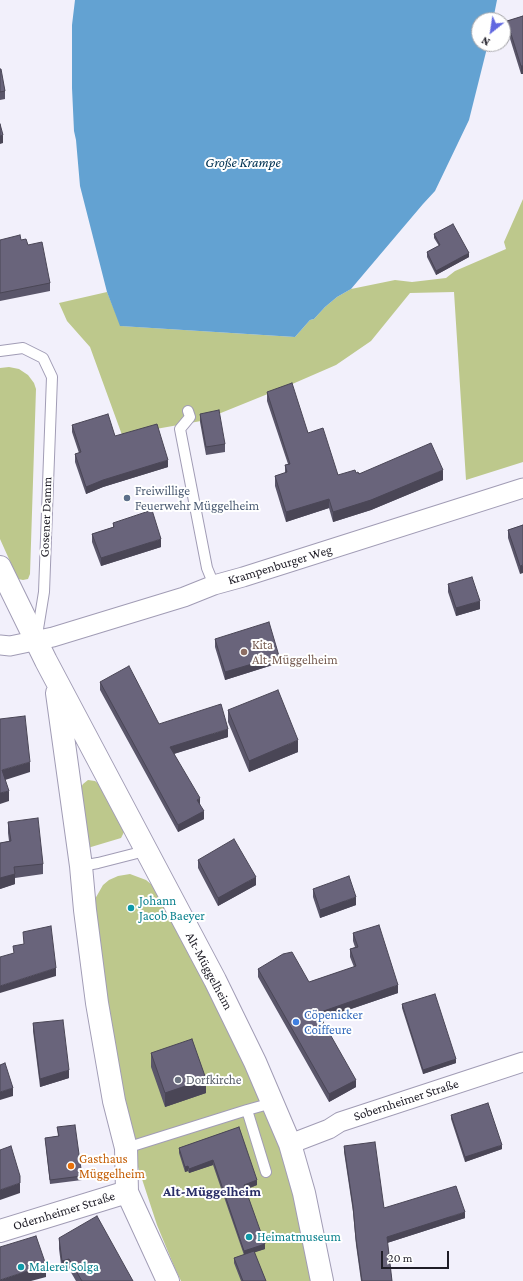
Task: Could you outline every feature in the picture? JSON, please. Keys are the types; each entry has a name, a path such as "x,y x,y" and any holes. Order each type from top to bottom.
{"main road":[{"path":"0,568 37,641"},
{"name":"Alt-Müggelheim","path":"37,641 145,850 215,980 256,1062 290,1144 304,1193 322,1281"},
{"name":"Alt-Müggelheim","path":"55,678 81,866 84,910 104,1046 114,1101 126,1148 127,1192 168,1281"},
{"name":"Odernheimer Straße","path":"0,1231 127,1192"}],"street":[{"name":"Krampenburger Weg","path":"0,645 10,646 37,641 177,599 214,585 523,488"},
{"name":"Sobernheimer Straße","path":"290,1144 329,1129 340,1122 523,1062"}],"lane":[{"name":"Gosener Damm","path":"0,350 23,348 44,358 52,377 46,498 44,592 37,641"},
{"path":"192,414 180,429 207,568 214,585"},
{"path":"81,866 98,863 145,850"},
{"path":"126,1148 272,1103"},
{"path":"247,1110 266,1172"}],"green space":[{"path":"523,199 523,462 466,480 454,292 410,293 371,341 336,365 290,385 201,421 122,435 90,347 67,321 59,303 107,292 121,326 295,337 310,320 314,319 325,307 337,297 351,289 395,280 412,282 446,278 455,271 506,249 504,242"},
{"path":"9,367 19,369 28,375 34,383 36,389 30,574 28,579 23,580 18,579 0,539 0,368"},
{"path":"88,780 95,781 100,785 124,832 121,838 89,848 79,791 83,784"},
{"path":"130,874 146,880 155,890 205,982 263,1100 297,1198 311,1281 181,1281 174,1266 157,1225 127,1134 117,1091 95,899 103,885 109,880 118,876"}],"water":[{"name":"Große Krampe","path":"75,0 497,0 495,12 471,12 471,52 486,52 469,120 435,191 351,289 337,297 325,307 314,319 310,320 295,337 120,326 107,292 80,186 74,131 72,25"}],"building":[{"path":"523,16 523,66 521,66 511,34 511,20"},
{"path":"0,69 5,91 0,92"},
{"path":"0,124 3,135 0,136"},
{"path":"453,224 469,253 436,271 427,252 440,245 434,234"},
{"path":"20,235 21,240 26,239 28,245 42,242 50,283 0,293 0,240"},
{"path":"292,383 308,433 323,428 338,475 355,470 356,473 358,472 359,474 431,443 443,470 371,500 333,512 329,499 286,512 275,476 287,472 285,465 290,464 267,392"},
{"path":"219,410 225,444 206,447 200,414"},
{"path":"108,414 115,436 157,424 168,460 103,480 86,487 75,454 81,452 72,425"},
{"path":"152,510 161,539 101,558 92,534 114,527 113,523"},
{"path":"523,525 523,565 520,566 508,530"},
{"path":"472,577 480,601 456,608 448,584"},
{"path":"269,622 279,656 225,672 215,639"},
{"path":"129,666 159,724 221,704 228,729 170,747 200,798 197,800 204,811 178,825 100,682"},
{"path":"278,690 298,740 249,761 228,710"},
{"path":"25,716 30,762 2,770 9,791 0,793 0,719"},
{"path":"38,818 43,864 14,867 15,874 0,878 0,843 11,841 8,822"},
{"path":"234,839 256,877 218,898 198,860"},
{"path":"349,876 356,897 320,910 313,889"},
{"path":"379,925 398,985 318,1013 356,1080 329,1094 258,969 283,954 292,952 309,982 356,966 350,949 358,947 353,933"},
{"path":"51,926 56,968 0,986 0,957 14,953 13,946 24,944 23,932"},
{"path":"435,994 456,1059 423,1070 402,1004"},
{"path":"63,1020 69,1070 40,1079 33,1023"},
{"name":"Dorfkirche","path":"192,1039 206,1079 165,1093 151,1053"},
{"path":"5,1063 13,1088 0,1092 0,1065"},
{"path":"488,1103 502,1145 465,1157 451,1115"},
{"path":"75,1125 82,1176 50,1180 45,1138 59,1136 57,1127"},
{"path":"239,1127 257,1180 244,1185 265,1244 244,1251 213,1160 189,1169 188,1166 185,1167 179,1148"},
{"path":"375,1142 384,1208 456,1186 465,1212 387,1237 392,1281 362,1281 344,1146"},
{"path":"11,1146 20,1176 20,1183 0,1190 0,1150"},
{"path":"97,1216 133,1281 82,1281 69,1259 62,1261 59,1238"},
{"name":"Malerei Solga","path":"36,1236 46,1265 0,1280 0,1247"},
{"path":"254,1251 266,1281 243,1281 234,1258"}],"place":[{"name":"Freiwillige Feuerwehr Müggelheim","path":"127,498"},
{"name":"Kita Alt-Müggelheim","path":"244,652"},
{"name":"Johann Jacob Baeyer","path":"131,908"},
{"name":"Cöpenicker Coiffeure","path":"296,1022"},
{"name":"Dorfkirche","path":"178,1080"},
{"name":"Gasthaus Müggelheim","path":"71,1166"},
{"name":"Heimatmuseum","path":"249,1237"},
{"name":"Malerei Solga","path":"21,1267"}],"district":[{"name":"Alt-Müggelheim","path":"212,1192"}]}
